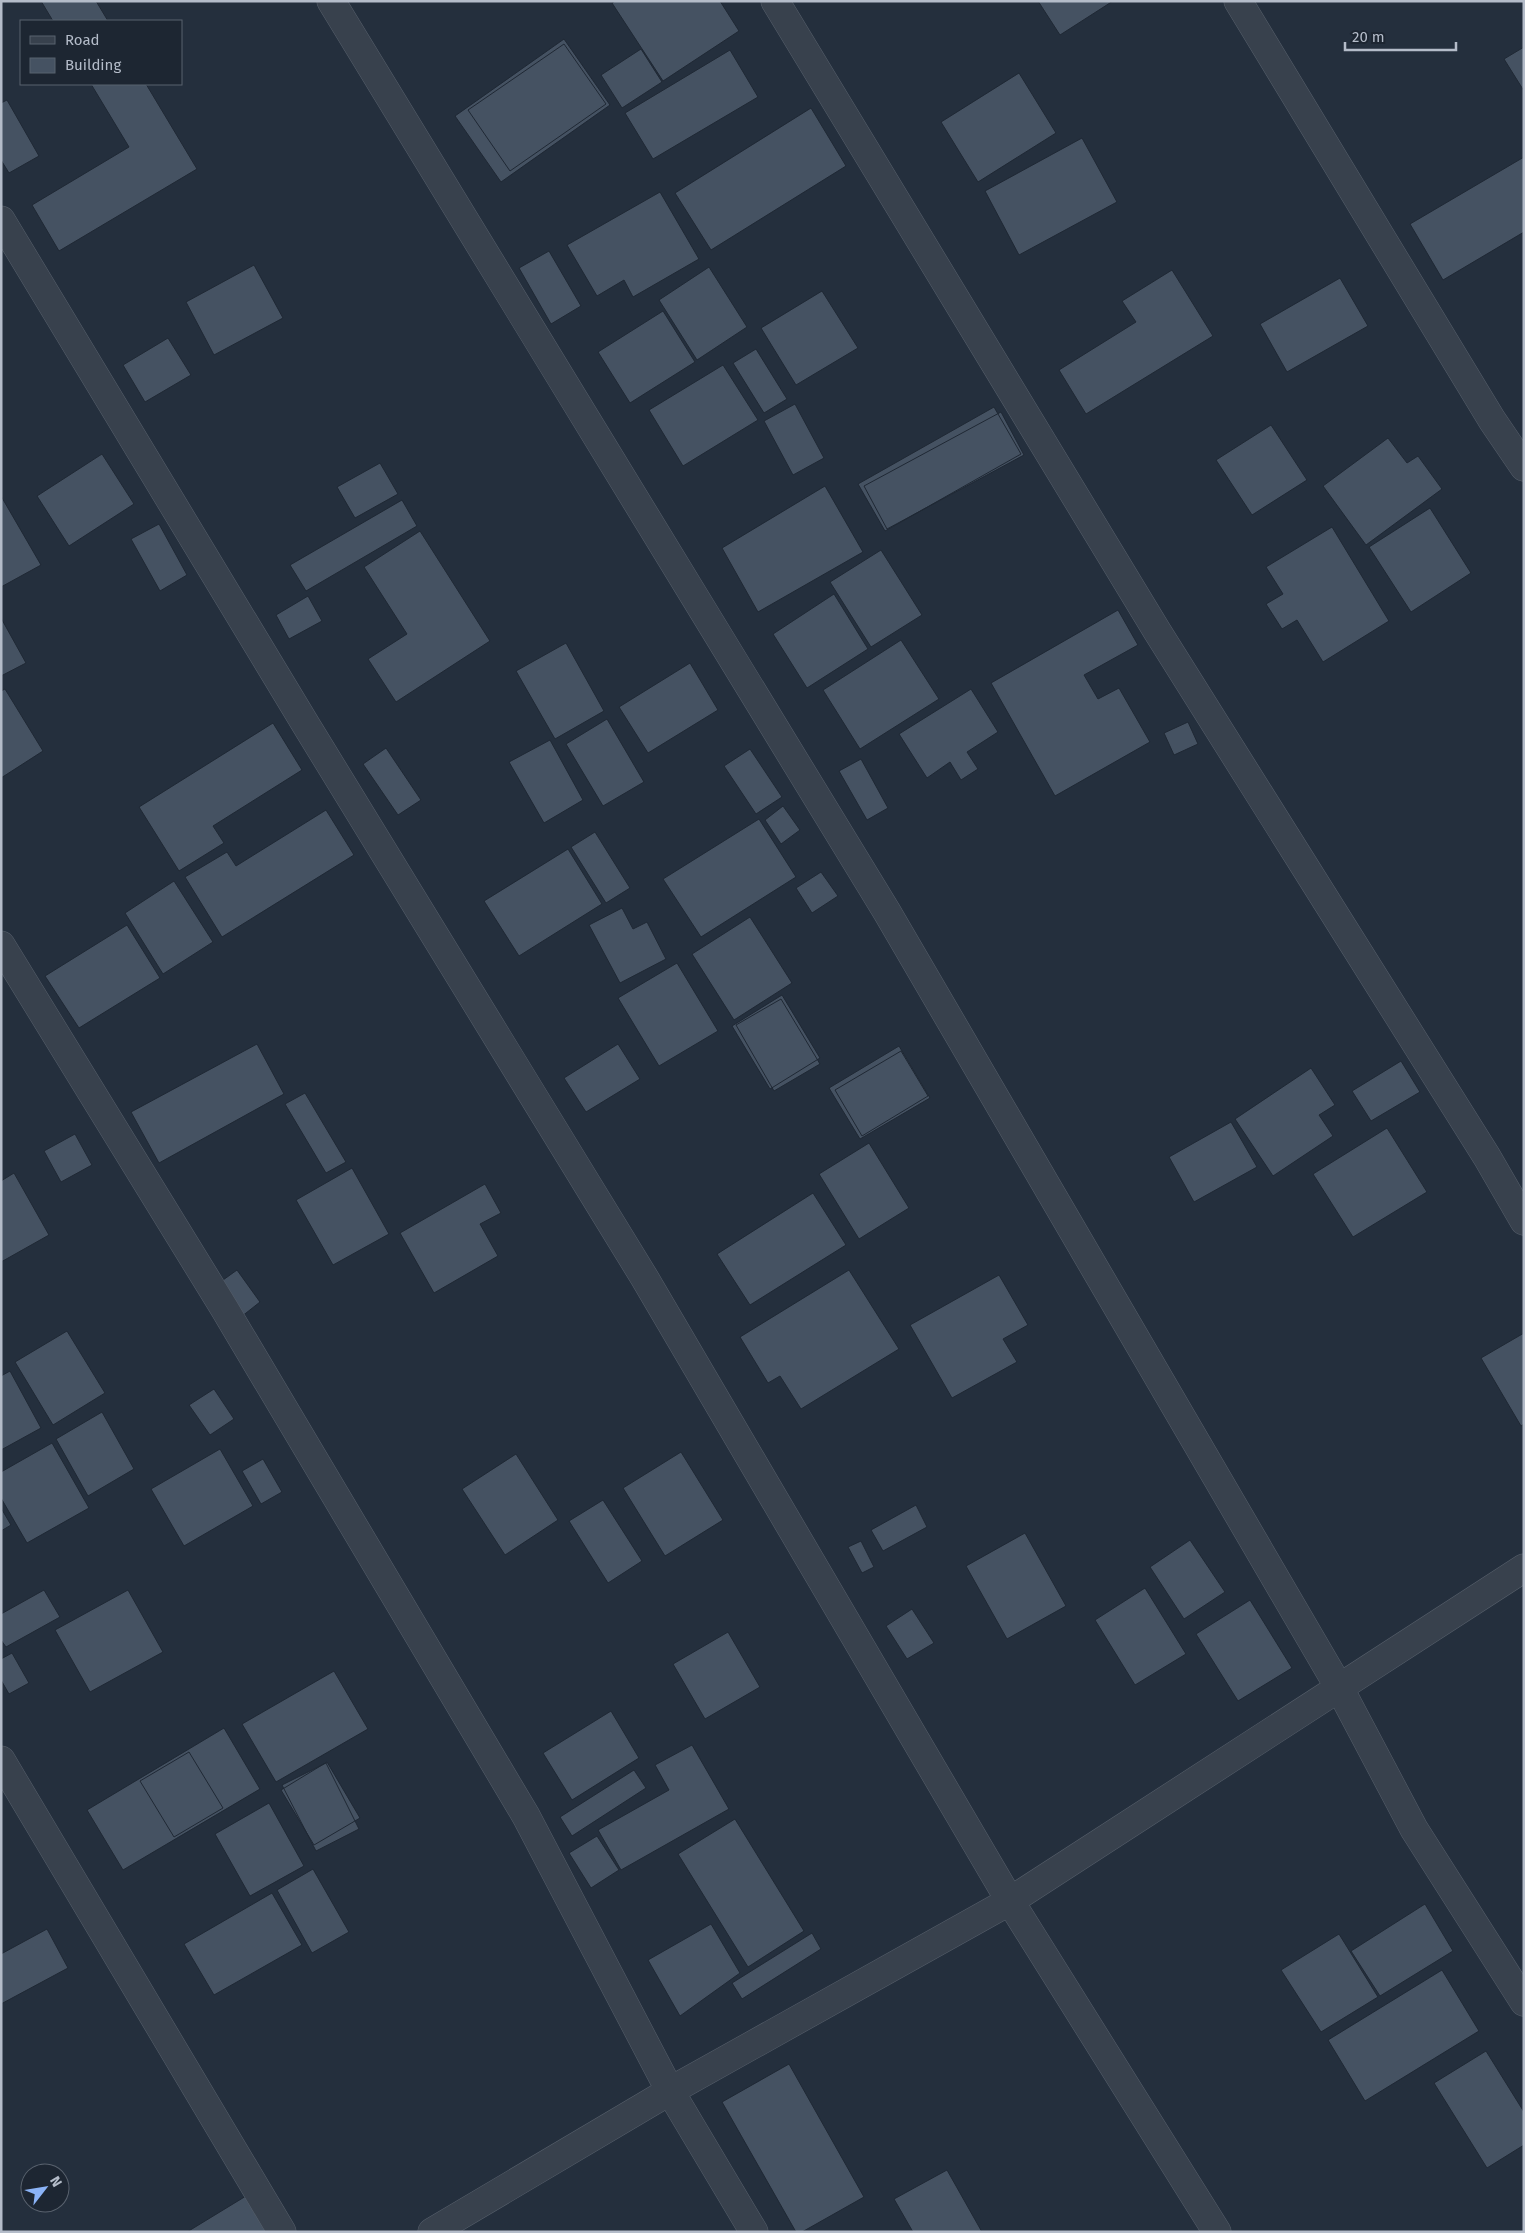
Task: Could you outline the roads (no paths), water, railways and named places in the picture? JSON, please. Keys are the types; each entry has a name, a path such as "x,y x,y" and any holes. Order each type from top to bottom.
{"street":[{"path":"331,1 887,912 1340,1689 1414,1829 1524,2002"},
{"path":"775,1 1152,622 1488,1157 1524,1221"},
{"path":"1238,1 1492,420 1524,467"},
{"path":"1,220 300,716 644,1277 1010,1901 1217,2232"},
{"path":"1,945 224,1308 526,1816 670,2091 754,2232"},
{"path":"432,2232 670,2091 1010,1901 1340,1689 1524,1568"},
{"path":"1,1760 282,2232"}]}
